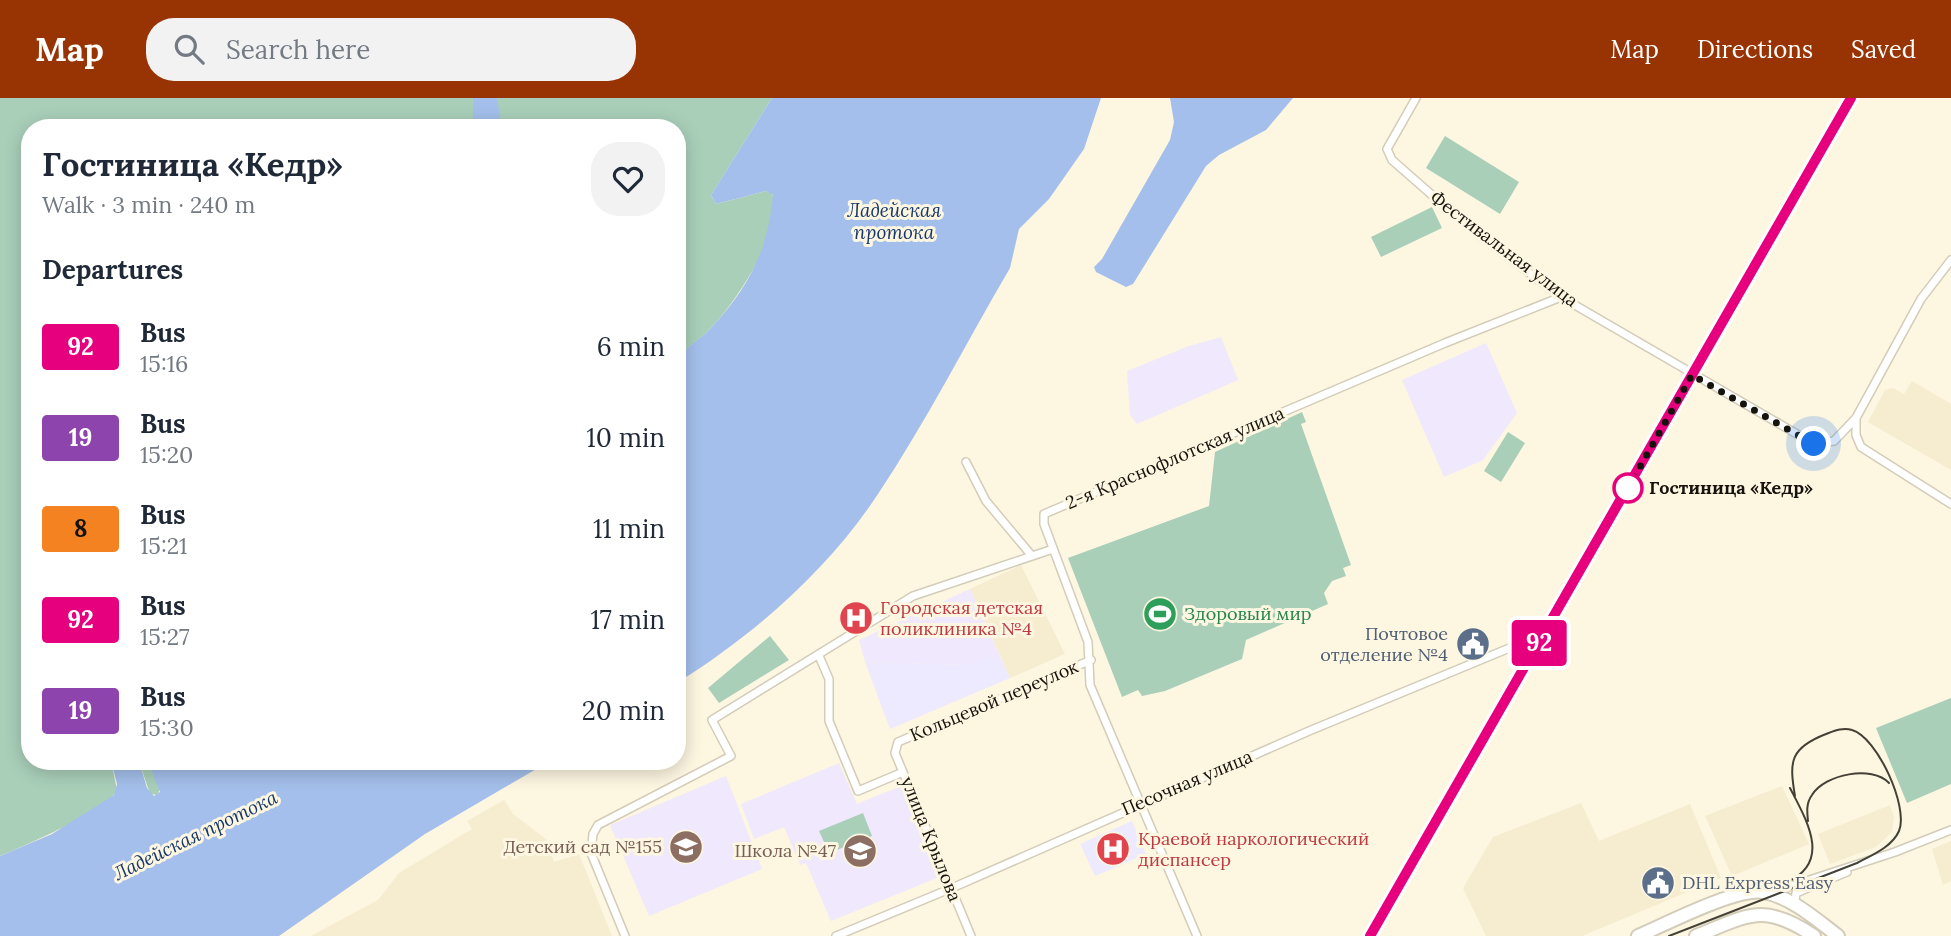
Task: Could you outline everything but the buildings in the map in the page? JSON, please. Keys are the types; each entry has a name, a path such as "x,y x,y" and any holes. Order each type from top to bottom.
{"highway":[{"path":"1638,936 1752,891 1807,913 1838,936"},
{"path":"1696,936 1759,914 1779,917 1814,936"}],"main road":[{"path":"1370,936 1851,98"}],"street":[{"name":"Фестивальная улица","path":"1416,98 1387,149 1392,160 1465,224 1561,297 1814,444 1834,441 1856,418 1922,299 1951,260"},
{"name":"2-я Краснофлотская улица","path":"1053,549 1043,519 1047,511 1538,304 1561,297"},
{"path":"1856,418 1856,435 1861,447 1951,504"},
{"path":"966,462 986,501 1032,556"},
{"path":"625,936 591,853 593,834 598,825 732,756 712,720 913,596 1053,549 1088,642 1091,660 1090,685 1197,936"},
{"name":"Песочная улица","path":"836,936 1524,642 1541,639"},
{"path":"819,656 829,679 829,721 858,791 903,772"},
{"name":"Кольцевой переулок","path":"898,742 1091,660"},
{"name":"улица Крылова","path":"898,742 895,753 971,936"},
{"path":"1807,913 1795,901 1796,893 1951,830"},
{"path":"1766,896 1895,852"}],"shaded area":[{"path":"1221,337 1238,380 1137,424 1130,415 1127,371 1189,346"},
{"path":"1486,343 1517,413 1483,460 1444,477 1402,380"},
{"path":"1912,381 1951,404 1951,470 1868,422 1885,390 1893,388 1904,394"},
{"path":"1021,565 1065,654 1010,678 970,589"},
{"path":"970,589 999,654 964,665 865,662 859,640"},
{"path":"999,654 1010,678 890,729 865,662 964,665"},
{"name":"Школа №47","path":"839,763 857,804 901,786 937,878 831,921 806,863 800,865 784,827 754,839 741,804"},
{"name":"Детский сад №155","path":"726,776 762,869 649,916 610,825"},
{"path":"1782,786 1809,844 1732,876 1705,816"},
{"path":"504,800 513,814 546,839 554,862 579,854 612,936 311,936 378,900 399,873 472,829 467,821"},
{"path":"1581,803 1599,841 1690,804 1721,878 1582,936 1486,936 1463,888 1493,837"},
{"path":"1890,805 1894,817 1892,832 1876,847 1830,864 1818,834"},
{"name":"Краевой наркологический диспансер","path":"1132,821 1146,854 1095,876 1080,844"},
{"path":"1951,841 1951,881 1943,885 1932,849"}],"green space":[{"path":"0,98 772,98 711,195 716,204 766,191 772,193 774,209 765,245 756,265 733,301 711,328 686,350 686,119 21,119 21,770 113,770 117,790 82,817 0,856"},
{"path":"1445,136 1519,182 1500,214 1426,168"},
{"path":"1432,207 1442,228 1381,257 1371,237"},
{"path":"1302,412 1306,422 1301,424 1351,565 1343,568 1346,576 1332,581 1324,593 1328,604 1246,640 1242,659 1165,691 1142,696 1138,690 1122,697 1068,558 1209,506 1215,452"},
{"path":"1508,432 1525,443 1501,482 1484,471"},
{"path":"770,636 789,660 719,703 708,688"},
{"path":"1951,698 1951,784 1907,803 1876,728"},
{"path":"142,770 151,770 160,787 158,795 150,794"},
{"path":"863,813 872,836 829,853 819,831"}],"water":[{"path":"473,98 497,98 500,119 473,119"},
{"name":"Ладейская протока","path":"772,98 1101,98 1084,149 1049,199 1019,229 1010,268 913,439 858,522 813,575 788,599 734,644 686,677 686,350 711,328 746,282 767,233 773,195 766,191 716,204 711,195"},
{"path":"1170,98 1293,98 1266,130 1219,155 1206,166 1133,284 1126,287 1096,272 1094,267 1102,259 1170,140 1174,122"},
{"name":"Ладейская протока","path":"113,770 142,770 147,788 154,796 160,792 151,770 535,770 425,834 279,936 0,936 0,856 52,834 114,795 117,784"}],"tram line":[{"path":"1669,936 1857,863 1887,846 1899,831 1899,806 1889,774 1871,745 1862,735 1852,730 1842,729 1826,734 1814,739 1799,751 1792,774 1795,796"},
{"path":"1808,821 1807,808 1810,798 1827,782 1849,774 1861,773 1881,777 1889,783"},
{"path":"1787,882 1801,874 1809,864 1812,852 1808,827 1790,788"}],"bus line":[{"name":"92","path":"1370,936 1743,287 1841,110 1851,98"}],"place":[{"name":"Гостиница «Кедр»","path":"1628,488"},
{"name":"Здоровый мир","path":"1160,614"},
{"name":"Городская детская поликлиника №4","path":"856,618"},
{"name":"Почтовое отделение №4","path":"1473,644"},
{"name":"Детский сад №155","path":"686,847"},
{"name":"Краевой наркологический диспансер","path":"1113,849"},
{"name":"Школа №47","path":"860,851"},
{"name":"DHL Express Easy","path":"1658,883"}],"route":[{"path":"1628,488 1692,375 1814,444"}]}
